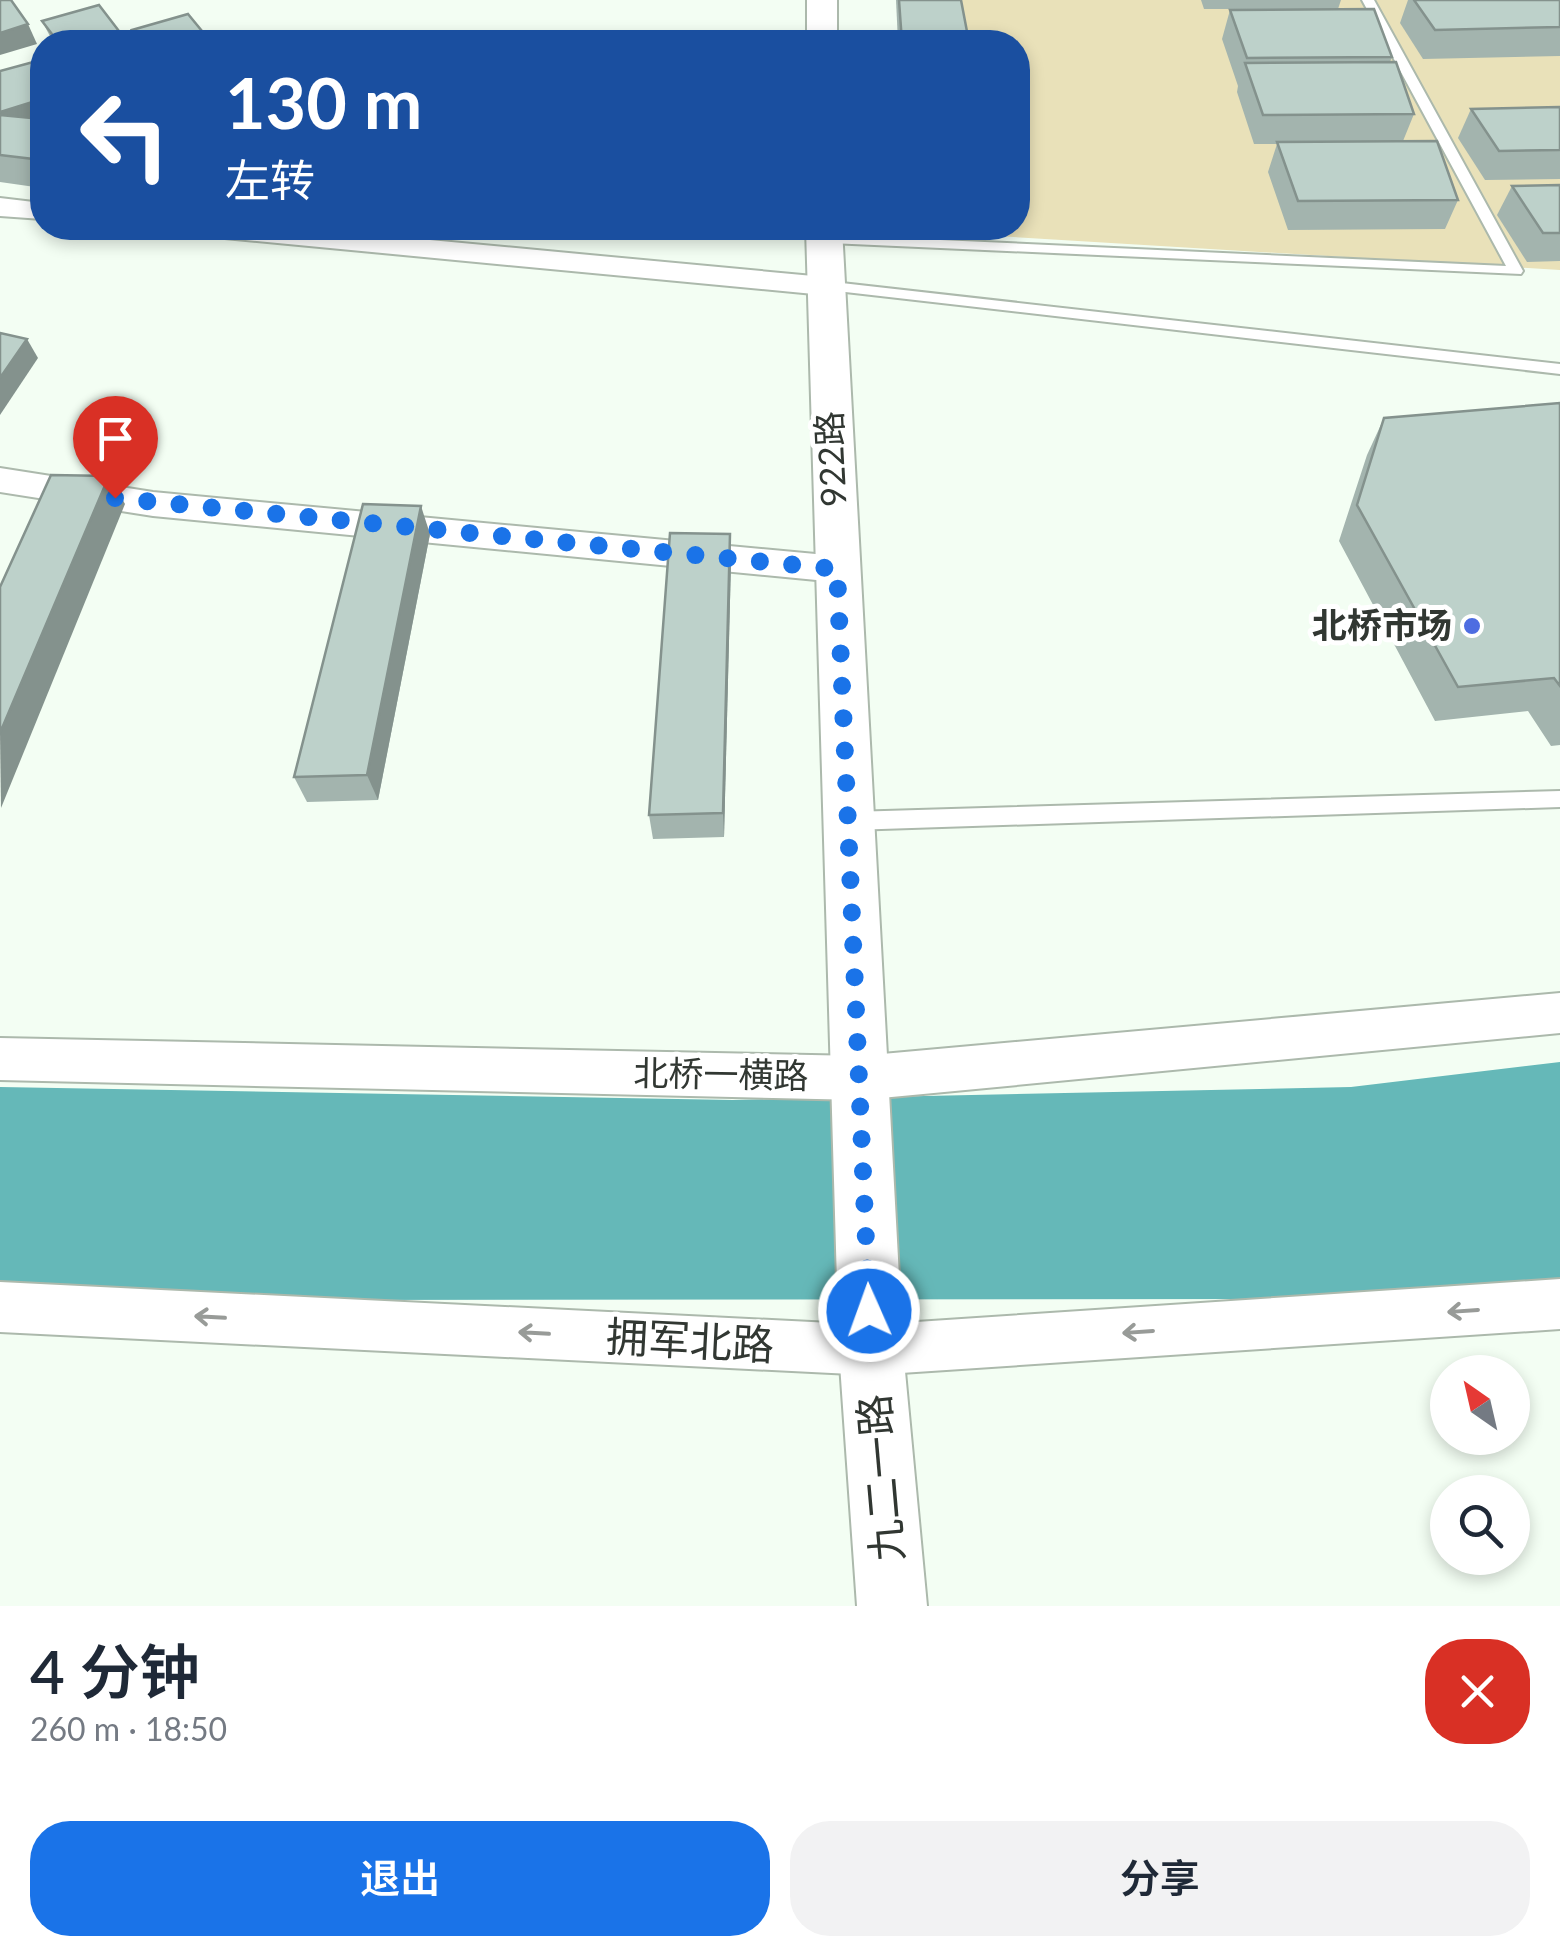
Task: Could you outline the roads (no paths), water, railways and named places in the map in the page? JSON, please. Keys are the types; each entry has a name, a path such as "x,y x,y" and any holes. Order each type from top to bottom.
{"street":[{"path":"822,0 822,30"},
{"path":"0,207 30,210"},
{"path":"340,240 824,286"},
{"name":"922路","path":"827,240 824,286 871,1350"},
{"path":"0,480 153,504 837,569"},
{"name":"北桥一横路","path":"0,1058 860,1078 1560,1012"},
{"name":"拥军北路","path":"0,1307 871,1350 1560,1304"},
{"name":"九二一路","path":"871,1350 892,1606"}],"lane":[{"path":"954,240 1516,271 1368,0"},
{"path":"824,286 1560,368"},
{"path":"848,821 1560,798"}],"water":[{"path":"1560,1062 1560,1282 1336,1299 340,1300 0,1284 0,1087 733,1100 1351,1087"}],"place":[{"name":"北桥市场","path":"1472,626"}]}
